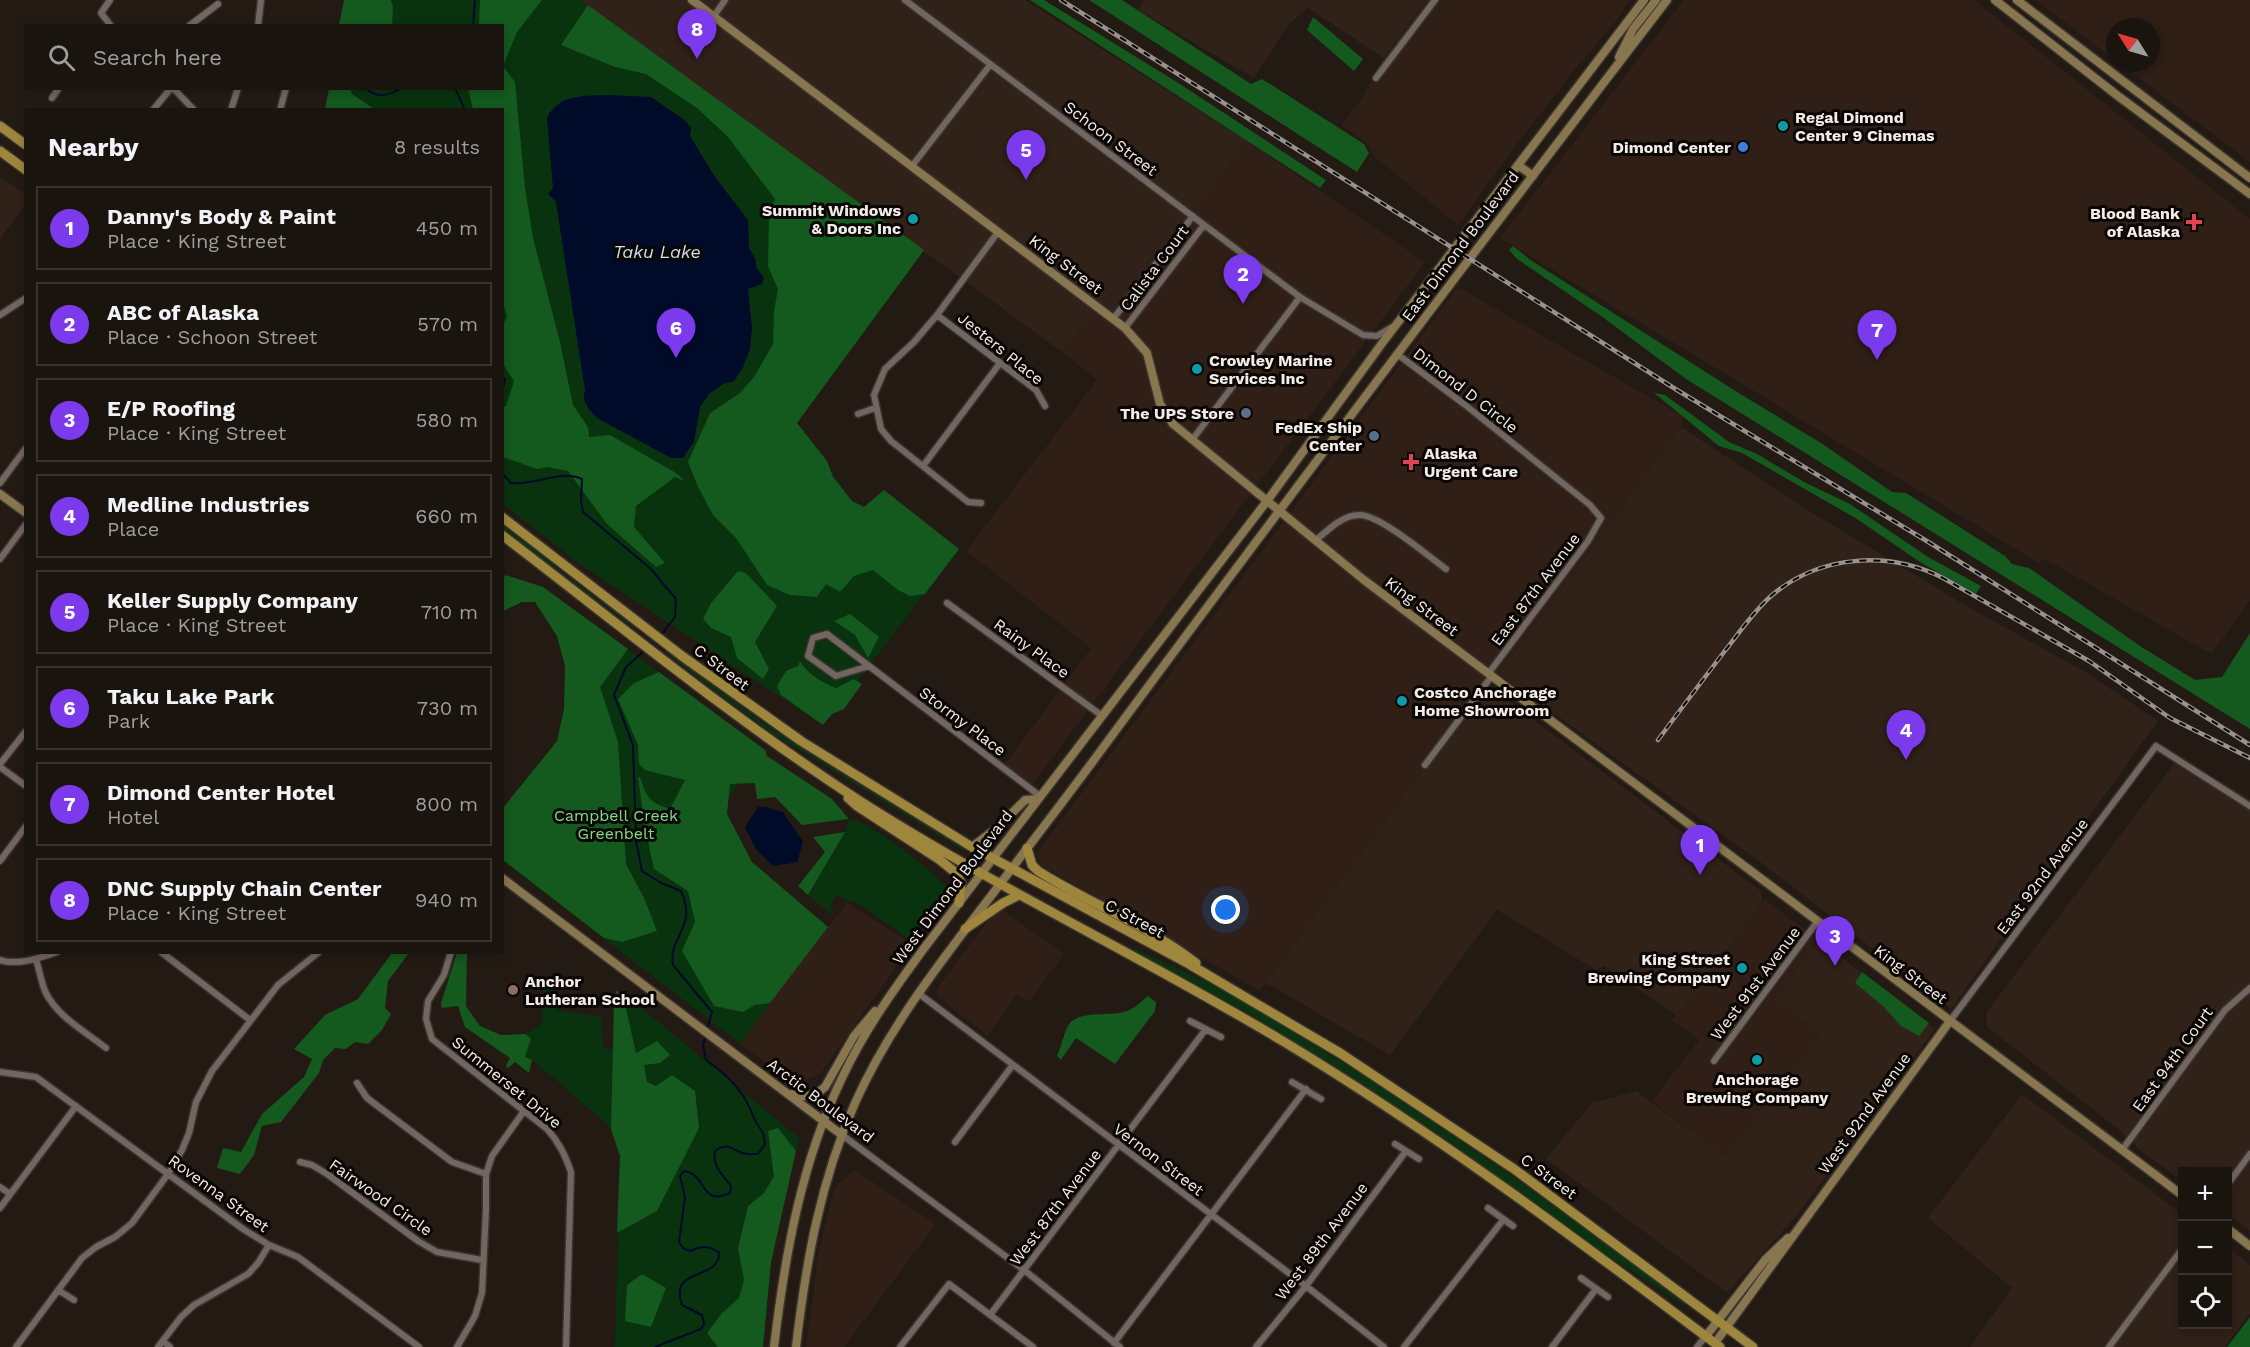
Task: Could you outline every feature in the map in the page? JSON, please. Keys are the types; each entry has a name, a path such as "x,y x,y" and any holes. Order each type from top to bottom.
{"main road":[{"name":"King Street","path":"692,0 1125,328 1147,353 1152,366 1155,389 1164,411 1173,424 1315,541 1490,676 2178,1192"},
{"name":"East Dimond Boulevard","path":"1267,501 1644,0"},
{"path":"1614,69 1633,30 1656,0"},
{"name":"East Dimond Boulevard","path":"1279,511 1667,0"},
{"path":"1995,0 2118,96 2250,194"},
{"path":"2017,0 2250,178"},
{"path":"0,126 24,144"},
{"path":"0,151 24,169"},
{"path":"1518,165 1533,176"},
{"path":"0,494 24,512"},
{"name":"West Dimond Boulevard","path":"774,1347 793,1222 807,1169 824,1121 857,1048 894,991 959,903 1267,501"},
{"path":"796,1347 814,1226 827,1176 842,1135 873,1066 918,993 1279,511"},
{"name":"C Street","path":"504,519 682,656 801,741 972,847 1222,983 1340,1053 1461,1132 1523,1176 1753,1347"},
{"name":"C Street","path":"504,537 679,672 836,785 981,874 1184,983 1362,1090 1515,1194 1706,1336 1716,1346"},
{"path":"836,785 857,806 956,873 961,883 959,903"},
{"path":"972,847 998,827 1025,800 1039,798"},
{"path":"1027,848 1032,865 1038,870 1124,916 1176,948 1222,983"},
{"name":"Arctic Boulevard","path":"504,880 842,1135"},
{"path":"965,929 1019,895"},
{"path":"786,1092 805,1098 818,1093 825,1087 854,1036 894,991"},
{"name":"West 92nd Avenue","path":"1716,1346 1727,1327 1950,1021"},
{"name":"West 92nd Avenue","path":"1706,1336 1765,1260 1803,1222"},
{"path":"2232,1232 2250,1246"}],"street":[{"path":"109,24 101,13 110,0"},
{"path":"258,24 261,0"},
{"path":"714,16 725,0"},
{"name":"Schoon Street","path":"906,0 1300,297 1370,337 1377,336 1400,322"},
{"path":"1377,78 1436,0"},
{"path":"192,24 218,4"},
{"path":"912,166 990,65"},
{"path":"52,98 58,90"},
{"path":"155,108 170,90"},
{"path":"174,90 192,108"},
{"path":"232,108 237,90"},
{"path":"281,108 285,90"},
{"name":"Calista Court","path":"1113,319 1193,216"},
{"name":"Calista Court","path":"1125,328 1204,225"},
{"path":"981,503 968,502 891,441 881,429 874,395 885,369 914,342 937,315 998,232"},
{"path":"1192,440 1300,297"},
{"path":"0,315 24,299"},
{"name":"Jesters Place","path":"937,315 1036,390 1045,406"},
{"name":"Dimond D Circle","path":"1397,354 1464,404 1581,498 1601,518"},
{"path":"923,466 1000,363"},
{"path":"858,414 875,408"},
{"path":"0,483 24,451"},
{"path":"1315,541 1340,521 1351,516 1366,516 1383,523 1446,569"},
{"name":"East 87th Avenue","path":"1490,676 1588,541 1601,518"},
{"path":"0,559 24,527"},
{"name":"Rainy Place","path":"947,603 1101,715"},
{"name":"Stormy Place","path":"869,666 836,676 808,656 813,638 827,634 869,666 1039,798"},
{"path":"1425,765 1490,676"},
{"path":"24,734 0,766 24,784"},
{"name":"East 92nd Avenue","path":"1950,1021 2156,746 2250,806"},
{"path":"0,861 24,829"},
{"name":"West 91st Avenue","path":"1714,1061 1817,922"},
{"path":"0,960 10,963 51,954"},
{"path":"164,954 250,1020"},
{"path":"16,1347 82,1258 132,1223 168,1174 189,1133 196,1102 203,1086 278,985 317,954"},
{"name":"Summerset Drive","path":"450,954 444,975 428,1001 426,1019 432,1039 547,1129 565,1154 571,1172 566,1347"},
{"path":"36,959 45,991 51,1001 62,1014 106,1048"},
{"name":"East 94th Court","path":"2122,1150 2225,1010 2250,988"},
{"name":"Vernon Street","path":"918,993 1384,1347"},
{"path":"1190,1021 1221,1037"},
{"name":"West 87th Avenue","path":"990,1315 1206,1029"},
{"path":"955,1142 1012,1066"},
{"name":"Rovenna Street","path":"0,1072 36,1077 243,1229 269,1245 298,1257 419,1347"},
{"path":"1292,1082 1321,1099"},
{"path":"357,1083 367,1098 452,1162 486,1174"},
{"path":"1117,1345 1306,1089"},
{"path":"0,1208 76,1106"},
{"path":"457,1347 475,1316 482,1293 486,1174 492,1156 524,1111"},
{"name":"Arctic Boulevard","path":"842,1135 1024,1270 1117,1345"},
{"path":"1395,1144 1419,1159"},
{"name":"West 89th Avenue","path":"1256,1347 1306,1286 1406,1151"},
{"path":"2232,1179 2250,1154"},
{"name":"Fairwood Circle","path":"300,1162 312,1164 437,1252 482,1260"},
{"path":"0,1187 10,1194"},
{"path":"1488,1208 1513,1226"},
{"path":"1404,1347 1503,1220"},
{"path":"170,1347 161,1344 181,1317 194,1305 248,1274 269,1245"},
{"path":"2109,1347 2178,1254"},
{"path":"1581,1278 1608,1298"},
{"path":"900,1347 949,1284 1033,1347"},
{"path":"1552,1347 1596,1289"},
{"path":"58,1290 74,1300"},
{"name":"West 92nd Avenue","path":"1696,1347 1706,1336"}],"shaded area":[{"path":"580,0 1025,0 1247,141 1113,315 1099,305 1062,352"},
{"path":"1144,0 1426,0 1383,58 1308,8 1289,24 1254,78 1138,10"},
{"path":"1426,0 1630,0 1514,148 1458,225 1375,157 1368,144 1341,125 1362,98 1383,58"},
{"name":"Dimond Center","path":"1684,0 1974,0 2250,219 2250,601 2211,654 2045,559 2039,563 1500,238"},
{"path":"2036,0 2250,0 2250,162 2131,72 2160,72 2160,18 2106,18 2106,53"},
{"path":"1247,141 1425,262 1031,786 1005,764 1091,648 966,551 1097,380 1062,352 1099,305 1112,314"},
{"path":"0,177 24,193 24,206 0,239"},
{"path":"1458,287 1682,416 1681,427 1499,674 1486,684 1260,991 1042,866 1037,853"},
{"path":"1681,427 1803,507 1963,604 2087,673 2158,721 1951,1009 1767,867 1499,674"},
{"path":"1486,684 1761,891 1762,902 1676,1015 1604,966 1596,970 1497,910 1390,1055 1266,983"},
{"path":"2179,757 2250,799 2250,1231 2232,1217 2232,1167 2178,1167 2178,1178 1987,1027 1986,1013"},
{"path":"1764,899 1819,940 1774,999 1820,1034 1727,1158 1652,1101 1699,1040 1672,1020"},
{"path":"847,903 912,944 821,1073 796,1085 741,1044 783,984"},
{"path":"998,907 1064,954 1029,1002 1017,994 988,1036 938,997 936,990"},
{"path":"1819,940 1935,1029 1797,1215 1727,1293 1546,1159 1592,1103 1636,1091 1727,1157 1820,1034 1774,999"},
{"path":"2022,1094 2178,1211 2178,1329 2232,1329 2232,1251 2250,1265 2250,1313 2225,1347 1970,1347 2012,1288 1928,1218"},
{"path":"855,1170 936,1224 844,1347 806,1347 818,1256 830,1203 836,1186"}],"green space":[{"path":"344,0 391,0 392,24 339,24"},
{"path":"354,0 579,0 921,255 797,423 852,501 959,549 823,725 581,565 504,505 504,108 339,108 341,90 504,90 504,24 353,24"},
{"path":"480,0 542,0 517,32 504,64 504,24 479,24"},
{"path":"1030,0 1044,0 1180,84 1326,180 1320,188"},
{"path":"1089,0 1122,0 1251,84 1262,79 1364,144 1369,153 1357,172"},
{"path":"588,5 924,250 797,423 827,461 833,477 852,501 864,507 884,490 959,549 925,594 910,596 898,590 873,570 854,576 840,592 826,584 817,597 790,595 767,585 736,538 713,515 688,462 710,413 740,393 754,377 773,344 774,311 778,289 768,266 769,218 775,199 728,137 697,108 646,74 615,67 561,45"},
{"path":"1313,17 1363,59 1354,71 1307,30"},
{"path":"504,67 515,82 525,188 533,238 560,342 573,405 588,427 589,437 610,435 676,473 685,481 675,477 636,506 634,527 665,563 656,567 607,524 568,471 547,467 537,469 504,457 504,407 514,381 504,366 504,323 507,316 504,306 504,108 473,108 468,90 504,90"},
{"path":"329,90 350,90 352,94 373,108 325,108"},
{"path":"1513,246 1532,261 1821,443 1892,492 1906,493 2005,556 2012,564 2029,568 2140,646 2195,680 2222,677 2250,633 2250,729 1686,379 1601,316 1517,259 1509,250"},
{"path":"1654,393 1665,395 1729,442 1757,454 1804,482 1850,504 1928,557 1981,586 1976,594 1920,562 1857,519 1742,453 1719,446"},
{"path":"504,526 553,564 551,566 504,529"},
{"path":"554,568 632,625 635,629"},
{"path":"738,571 746,573 777,606 755,642 769,669 763,679 737,658 731,637 711,628 703,619 711,603"},
{"path":"506,575 543,587 628,649 600,687 618,742 626,864 644,898 657,931 622,942 604,938 504,861 504,807 557,741 564,709 565,666 557,636 535,602 522,602 504,611 504,576"},
{"name":"Campbell Creek Greenbelt","path":"543,587 765,750 713,818 783,984 741,1044 504,862 504,811 557,741 564,709 565,666 557,636 535,602"},
{"path":"850,614 879,637 868,658 855,635 834,621"},
{"path":"669,655 808,753 965,848 963,850 773,734"},
{"path":"800,661 816,678 836,688 854,679 862,684 844,709 832,714 823,725 781,695 777,686 786,671 798,666"},
{"path":"659,672 765,750 767,756 832,799 849,819 802,825 775,797 757,799 755,783 730,784 727,814 752,862 828,927 770,1003 755,1005 743,1012 714,1006 682,951 695,922 688,891 654,869 645,828 638,777 653,802 670,809 685,780 645,770 639,764 638,745 618,699 634,683"},
{"path":"849,819 872,828 916,860 950,889 927,911 911,941 859,904 836,895 831,903 833,915 808,895 845,832"},
{"path":"845,832 808,895 798,886 825,852 813,837"},
{"path":"1134,948 1231,994 1367,1078 1516,1179 1685,1303 1684,1305 1604,1253 1458,1147 1344,1071 1236,1006 1133,950"},
{"path":"391,954 408,954 388,981 385,1008 391,1014 382,1030 368,1044 355,1042 346,1049 335,1048 323,1060 319,1073 281,1122 262,1126 254,1155 240,1174 217,1168 223,1148 241,1152 262,1114 304,1077 312,1059 294,1049 325,1015 358,999"},
{"path":"457,954 467,954 466,1006 480,1026 501,1035 526,1034 531,1039 525,1057 532,1060 529,1073 515,1062 508,1068 506,1066 510,1058 465,1027 458,1006 442,1008 441,1003"},
{"path":"1862,972 1929,1023 1919,1036 1901,1026 1884,1007 1855,983"},
{"path":"549,978 557,1010 601,1017 603,1046 613,1050 611,1110 621,991 800,1139 785,1190 775,1242 763,1347 615,1347 620,1156 611,1128 533,1060 525,1057 531,1039 526,1034 542,1023 544,980"},
{"path":"617,990 624,1000 636,1053 657,1041 670,1055 660,1063 644,1065 647,1082 656,1086 672,1075 695,1091 699,1128 657,1211 617,1233 620,1156 611,1129 614,1000"},
{"path":"1148,996 1156,1002 1155,1011 1115,1064 1076,1038 1061,1060 1057,1056 1067,1027 1072,1021 1086,1015 1126,1011"},
{"path":"778,1128 796,1151 771,1262 763,1347 718,1347 707,1333 722,1313 739,1298 744,1280 738,1248 748,1206 764,1193 774,1176 768,1131"},
{"path":"642,1274 666,1288 651,1327 625,1321 627,1285"},
{"path":"2250,1317 2250,1347 2227,1347"}],"water":[{"name":"Taku Lake","path":"583,96 651,97 686,121 691,128 690,136 715,177 748,220 749,248 756,260 756,267 764,278 762,284 748,289 752,328 750,349 743,367 734,381 723,384 709,394 700,407 694,442 683,458 671,458 597,418 589,409 584,398 585,390 556,202 548,194 553,188 547,118 552,110 566,100"},
{"path":"758,807 783,812 803,842 797,862 773,866 756,849 745,827"}],"waterway":[{"path":"473,24 475,0"},
{"path":"368,90 379,95 398,90"},
{"path":"456,90 464,108"},
{"path":"504,379 504,383"},
{"path":"504,475 511,483 564,476 582,479 583,512 651,569 676,599 675,617 661,635"},
{"path":"646,649 626,667 614,695 633,745 636,841 642,871 661,883 681,891 686,914 685,923 675,946 673,965 712,1012 707,1030"},
{"path":"655,1347 701,1329 704,1324 702,1315 682,1305 680,1292 682,1284 688,1279 712,1267 717,1261 719,1252 704,1247 690,1251 683,1248 679,1242 685,1197 680,1176 684,1171 692,1173 713,1196 730,1193 731,1186 716,1166 715,1151 726,1147 745,1154 758,1154 765,1144 762,1131 740,1092 729,1078 706,1060 703,1045 706,1035"}],"railway":[{"path":"1061,0 1677,390 1930,543 2250,745"},
{"path":"1658,740 1746,623 1771,596 1790,582 1810,572 1854,561 1877,561 1900,563 1943,578 2089,661 2170,718 2250,758"}],"place":[{"name":"DNC Supply Chain Center","path":"697,59"},
{"name":"Regal Dimond Center 9 Cinemas","path":"1783,126"},
{"name":"Dimond Center","path":"1743,147"},
{"name":"Keller Supply Company","path":"1026,180"},
{"name":"Summit Windows & Doors Inc","path":"913,219"},
{"name":"Blood Bank of Alaska","path":"2194,222"},
{"name":"ABC of Alaska","path":"1243,304"},
{"name":"Taku Lake Park","path":"676,358"},
{"name":"Dimond Center Hotel","path":"1877,360"},
{"name":"Crowley Marine Services Inc","path":"1197,369"},
{"name":"The UPS Store","path":"1246,413"},
{"name":"FedEx Ship Center","path":"1374,436"},
{"name":"Alaska Urgent Care","path":"1411,462"},
{"name":"Costco Anchorage Home Showroom","path":"1402,701"},
{"name":"Medline Industries","path":"1906,760"},
{"name":"Danny's Body & Paint","path":"1700,875"},
{"name":"E/P Roofing","path":"1835,966"},
{"name":"King Street Brewing Company","path":"1742,968"},
{"name":"Anchor Lutheran School","path":"513,990"},
{"name":"Anchorage Brewing Company","path":"1757,1060"}]}
